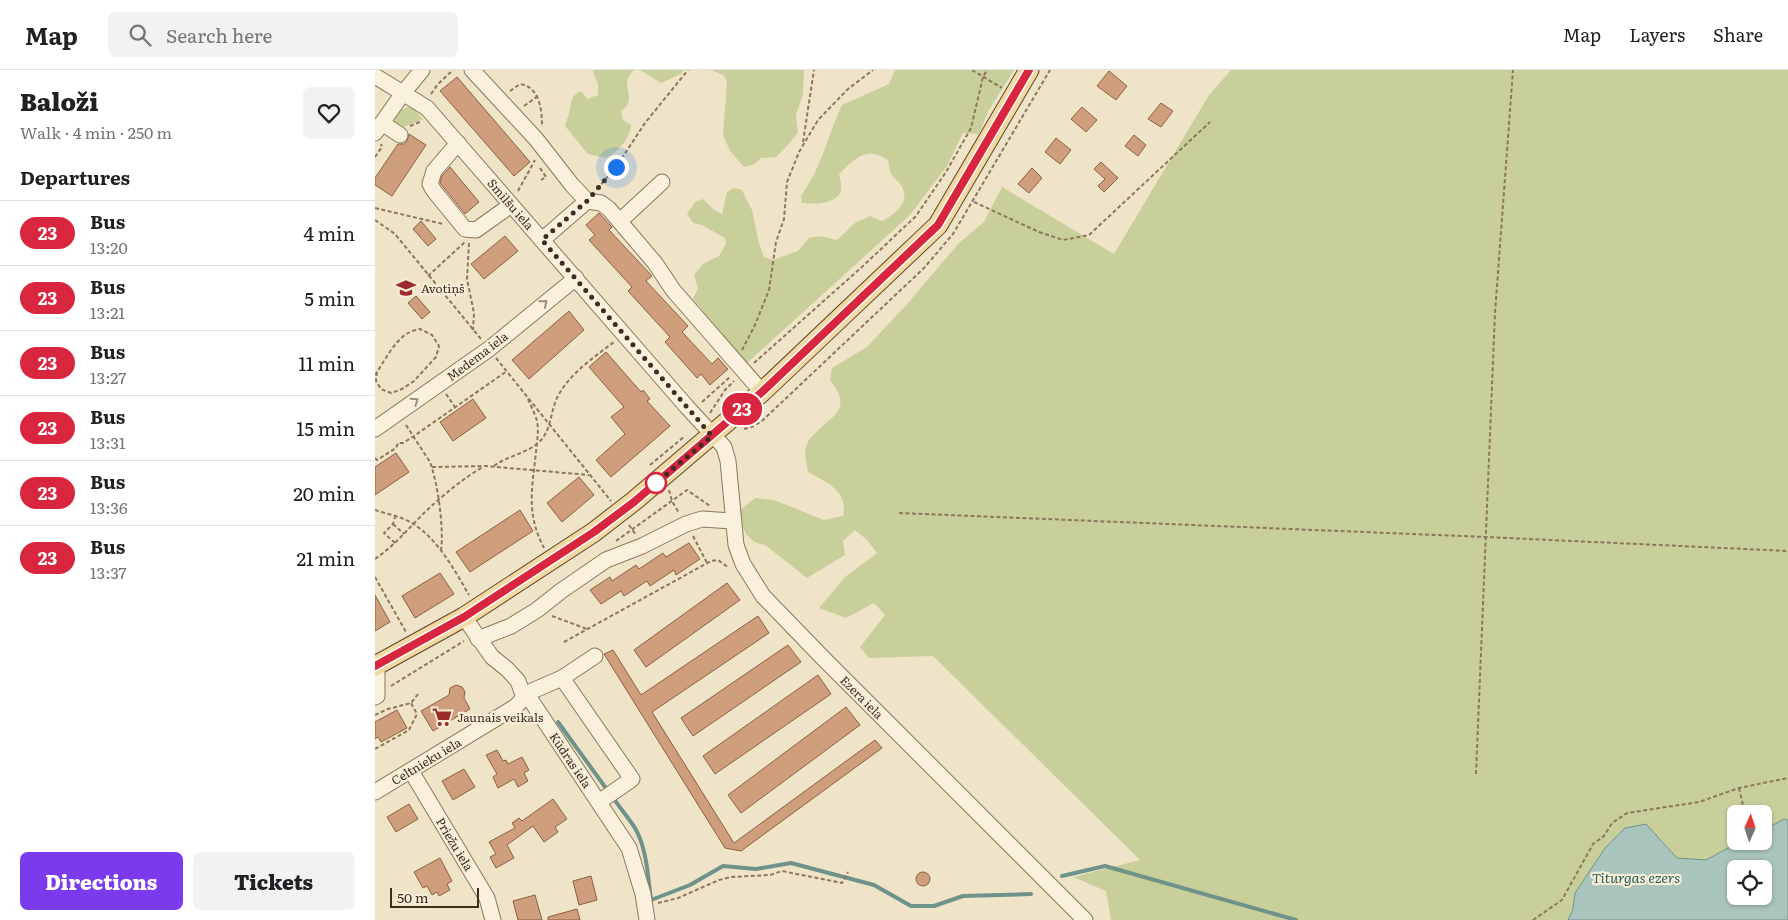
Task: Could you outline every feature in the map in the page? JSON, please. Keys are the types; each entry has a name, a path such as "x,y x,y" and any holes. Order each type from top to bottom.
{"main road":[{"path":"376,665 464,617 594,532 620,513 701,424 762,392 938,225 1029,70"}],"street":[{"path":"400,135 379,131 403,93 422,70"},
{"name":"Smilšu iela","path":"375,76 427,108 701,424"},
{"path":"473,77 494,101 513,116 531,141 587,201 601,203 609,209 655,263 673,290 762,392"},
{"path":"458,143 434,172 430,184 465,229 476,230 510,203"},
{"path":"620,221 662,182"},
{"path":"542,240 587,201"},
{"name":"Medema iela","path":"375,429 489,349 576,278"},
{"name":"Ezera iela","path":"701,424 724,448 728,461 732,521 736,545 743,564 763,596 1085,920"},
{"path":"478,639 511,626 537,610 606,560 643,546 687,524 702,520 732,521"},
{"name":"Kūdras iela","path":"464,617 492,658 518,680 523,695 532,702 629,848 646,913"},
{"path":"523,695 562,678 595,656"},
{"path":"375,697 377,696 376,665"},
{"path":"562,678 633,779 599,802"},
{"name":"Celtnieku iela","path":"375,792 515,707 521,701 523,695"},
{"name":"Priežu iela","path":"411,770 487,898 493,920"}],"path":[{"path":"430,95 438,84 453,70"},
{"path":"587,201 616,167 645,123 688,70"},
{"path":"803,145 814,70"},
{"path":"644,471 708,417 740,368 769,290 776,242 784,219 787,182 803,145 818,120 849,88 873,70"},
{"path":"972,70 1014,96"},
{"path":"701,424 740,368 863,266 916,216 946,172 971,128 983,77 987,70"},
{"path":"1476,774 1495,313 1513,70"},
{"path":"494,101 520,84 527,85 537,96 542,122 541,132 531,141"},
{"path":"513,116 537,96"},
{"path":"974,202 1039,232 1063,240 1089,235 1210,122"},
{"path":"375,157 382,147 379,131"},
{"path":"510,203 535,159 546,177 541,180"},
{"path":"375,208 465,229"},
{"path":"428,276 469,239 467,279 474,313 473,330"},
{"path":"375,375 377,371 397,343 408,332 420,329 432,335 439,346 436,357 414,381 402,389 391,393 381,389 376,381 377,371"},
{"path":"494,466 501,460 537,444 543,436 557,396 567,382 599,353 624,334"},
{"path":"376,460 396,448 398,443 403,443 414,436 507,371"},
{"path":"527,397 537,421 537,444 531,497 535,532 544,549 539,552"},
{"path":"398,413 432,467 439,500 441,551"},
{"path":"375,558 395,543 439,500 467,477 485,466"},
{"path":"432,467 494,466 591,475"},
{"path":"375,510 414,524 441,551 469,595"},
{"path":"899,513 1486,537 1788,552"},
{"path":"395,517 393,524 384,533 395,543"},
{"path":"393,524 404,534"},
{"path":"564,642 711,560 721,562 733,571"},
{"path":"375,577 406,632"},
{"path":"537,610 587,629"},
{"path":"375,715 388,709 411,704 418,694"},
{"path":"375,749 409,730 417,714 411,704"},
{"path":"1533,920 1561,900 1593,844 1603,836 1612,823 1627,813 1699,802 1739,788 1788,778"},
{"path":"1739,788 1743,805"},
{"path":"646,913 719,880 731,877 769,875 782,871 842,883 848,872"}],"green space":[{"path":"594,70 634,70 630,74 627,83 629,101 621,111 623,120 631,125 630,130 623,144 606,158 588,154 565,126 575,95 581,91 587,99 598,95 598,84 593,72"},
{"path":"640,70 684,70 681,74 661,83"},
{"path":"711,70 804,70 803,94 796,115 798,133 776,157 761,158 753,165 744,167 730,151 723,135 727,81 723,75"},
{"path":"895,70 1014,70 989,110 979,134 963,133 947,166 910,215 747,363 693,299 698,288 694,275 703,264 719,256 726,244 725,238 702,225 693,223 687,214 695,202 703,199 713,209 722,214 727,192 734,188 742,190 752,210 764,257 773,260 798,251 809,238 821,236 837,240 855,223 870,216 882,221 892,215 901,206 905,196 900,184 891,174 888,160 873,154 861,156 839,174 841,190 839,195 830,201 812,204 802,203 801,196 819,163 842,105 889,84"},
{"path":"1231,70 1788,70 1788,820 1784,819 1773,825 1773,805 1727,805 1727,849 1706,860 1677,858 1659,837 1605,848 1575,893 1573,909 1568,920 1111,920 1106,891 1073,877 1140,860 933,656 869,658 860,647 885,615 874,603 846,618 819,608 845,577 877,553 867,540 855,530 843,541 845,555 807,578 765,545 754,542 746,534 741,523 741,509 755,498 774,500 824,520 843,516 843,500 835,488 808,472 805,457 806,446 810,439 832,418 841,402 840,396 830,380 832,368 867,347 908,303 959,243 984,222 1002,187 1114,254 1209,95"},
{"path":"408,107 414,109 423,119 399,129 391,125 399,110"}],"water":[{"name":"Titurgas ezers","path":"1784,819 1788,820 1788,920 1568,920 1573,909 1575,893 1605,848 1625,828 1646,824 1677,858 1706,860 1727,849 1773,850 1773,825"}],"building":[{"path":"1109,71 1127,86 1116,100 1097,86"},
{"path":"457,77 530,162 514,176 440,91"},
{"path":"1161,103 1173,111 1161,127 1148,119"},
{"path":"1082,107 1097,120 1086,132 1071,119"},
{"path":"409,134 426,145 392,196 375,185 375,178 398,144 404,144 407,141"},
{"path":"1134,135 1146,145 1138,156 1125,146"},
{"path":"1056,138 1071,150 1060,164 1045,152"},
{"path":"1101,162 1118,178 1104,192 1098,186 1105,179 1094,169"},
{"path":"450,167 479,202 465,214 440,183 442,176"},
{"path":"1032,168 1042,178 1029,193 1018,184"},
{"path":"599,213 612,227 609,230 652,276 646,281 688,326 682,332 712,364 718,358 728,369 710,385 701,374 697,378 665,342 670,337 628,291 632,287 589,240 595,235 586,225"},
{"path":"421,221 436,239 428,246 413,229"},
{"path":"505,236 518,251 484,279 471,264"},
{"path":"416,296 430,312 422,319 408,303"},
{"path":"569,311 584,330 529,379 512,360"},
{"path":"606,352 641,392 643,390 650,399 647,401 670,426 611,477 596,460 625,434 611,417 624,407 589,367"},
{"path":"473,399 486,418 453,441 440,422"},
{"path":"396,453 409,472 375,495 375,467"},
{"path":"579,477 594,495 562,522 547,503"},
{"path":"520,510 533,531 470,572 456,552"},
{"path":"689,543 700,559 676,575 674,570 650,586 647,581 624,596 621,591 601,604 590,590 610,577 612,581 636,565 639,569 663,553 666,557"},
{"path":"440,573 454,594 415,618 402,596"},
{"path":"727,583 740,600 646,667 634,650"},
{"path":"375,595 390,622 375,631"},
{"path":"758,616 769,633 652,712 734,843 875,740 882,748 741,851 725,848 604,654 613,650 641,695"},
{"path":"788,645 801,662 693,736 681,718"},
{"path":"818,675 831,694 715,774 703,756"},
{"path":"456,685 462,687 465,692 464,698 470,709 433,731 421,711 449,695 450,688"},
{"path":"846,707 860,725 741,813 728,795"},
{"path":"397,710 407,728 381,742 378,737 375,739 375,722"},
{"path":"497,750 503,761 506,760 508,764 522,757 529,770 524,773 528,781 518,787 514,779 498,788 493,777 497,774 486,755"},
{"path":"464,769 475,787 453,800 442,781"},
{"path":"553,799 567,819 555,827 558,832 544,842 533,826 507,845 514,858 496,868 490,857 496,854 489,842 515,828 512,823 519,818 522,821"},
{"path":"409,804 418,819 396,832 387,817"},
{"path":"440,858 452,881 447,884 450,890 439,896 437,892 432,895 427,886 423,888 414,872"},
{"path":"920,872 926,872 930,879 926,886 920,886 916,882 916,876"},
{"path":"591,876 597,900 579,905 573,881"},
{"path":"535,895 542,920 518,920 513,901"},
{"path":"577,909 580,920 548,920 548,917"}],"waterway":[{"path":"558,722 608,791"},
{"path":"612,796 639,836 646,863 651,900 690,885 723,866 756,869 791,863 874,885 911,906 934,906 963,896 1031,894"},
{"path":"1062,876 1105,866 1296,920"}],"bus line":[{"name":"23","path":"375,666 464,617 594,532 634,502 762,392 938,225 1029,70"}],"place":[{"name":"Avotiņš","path":"406,288"},
{"name":"Jaunais veikals","path":"442,717"}],"route":[{"path":"616,167 587,201 542,240 712,436 656,483"}]}
